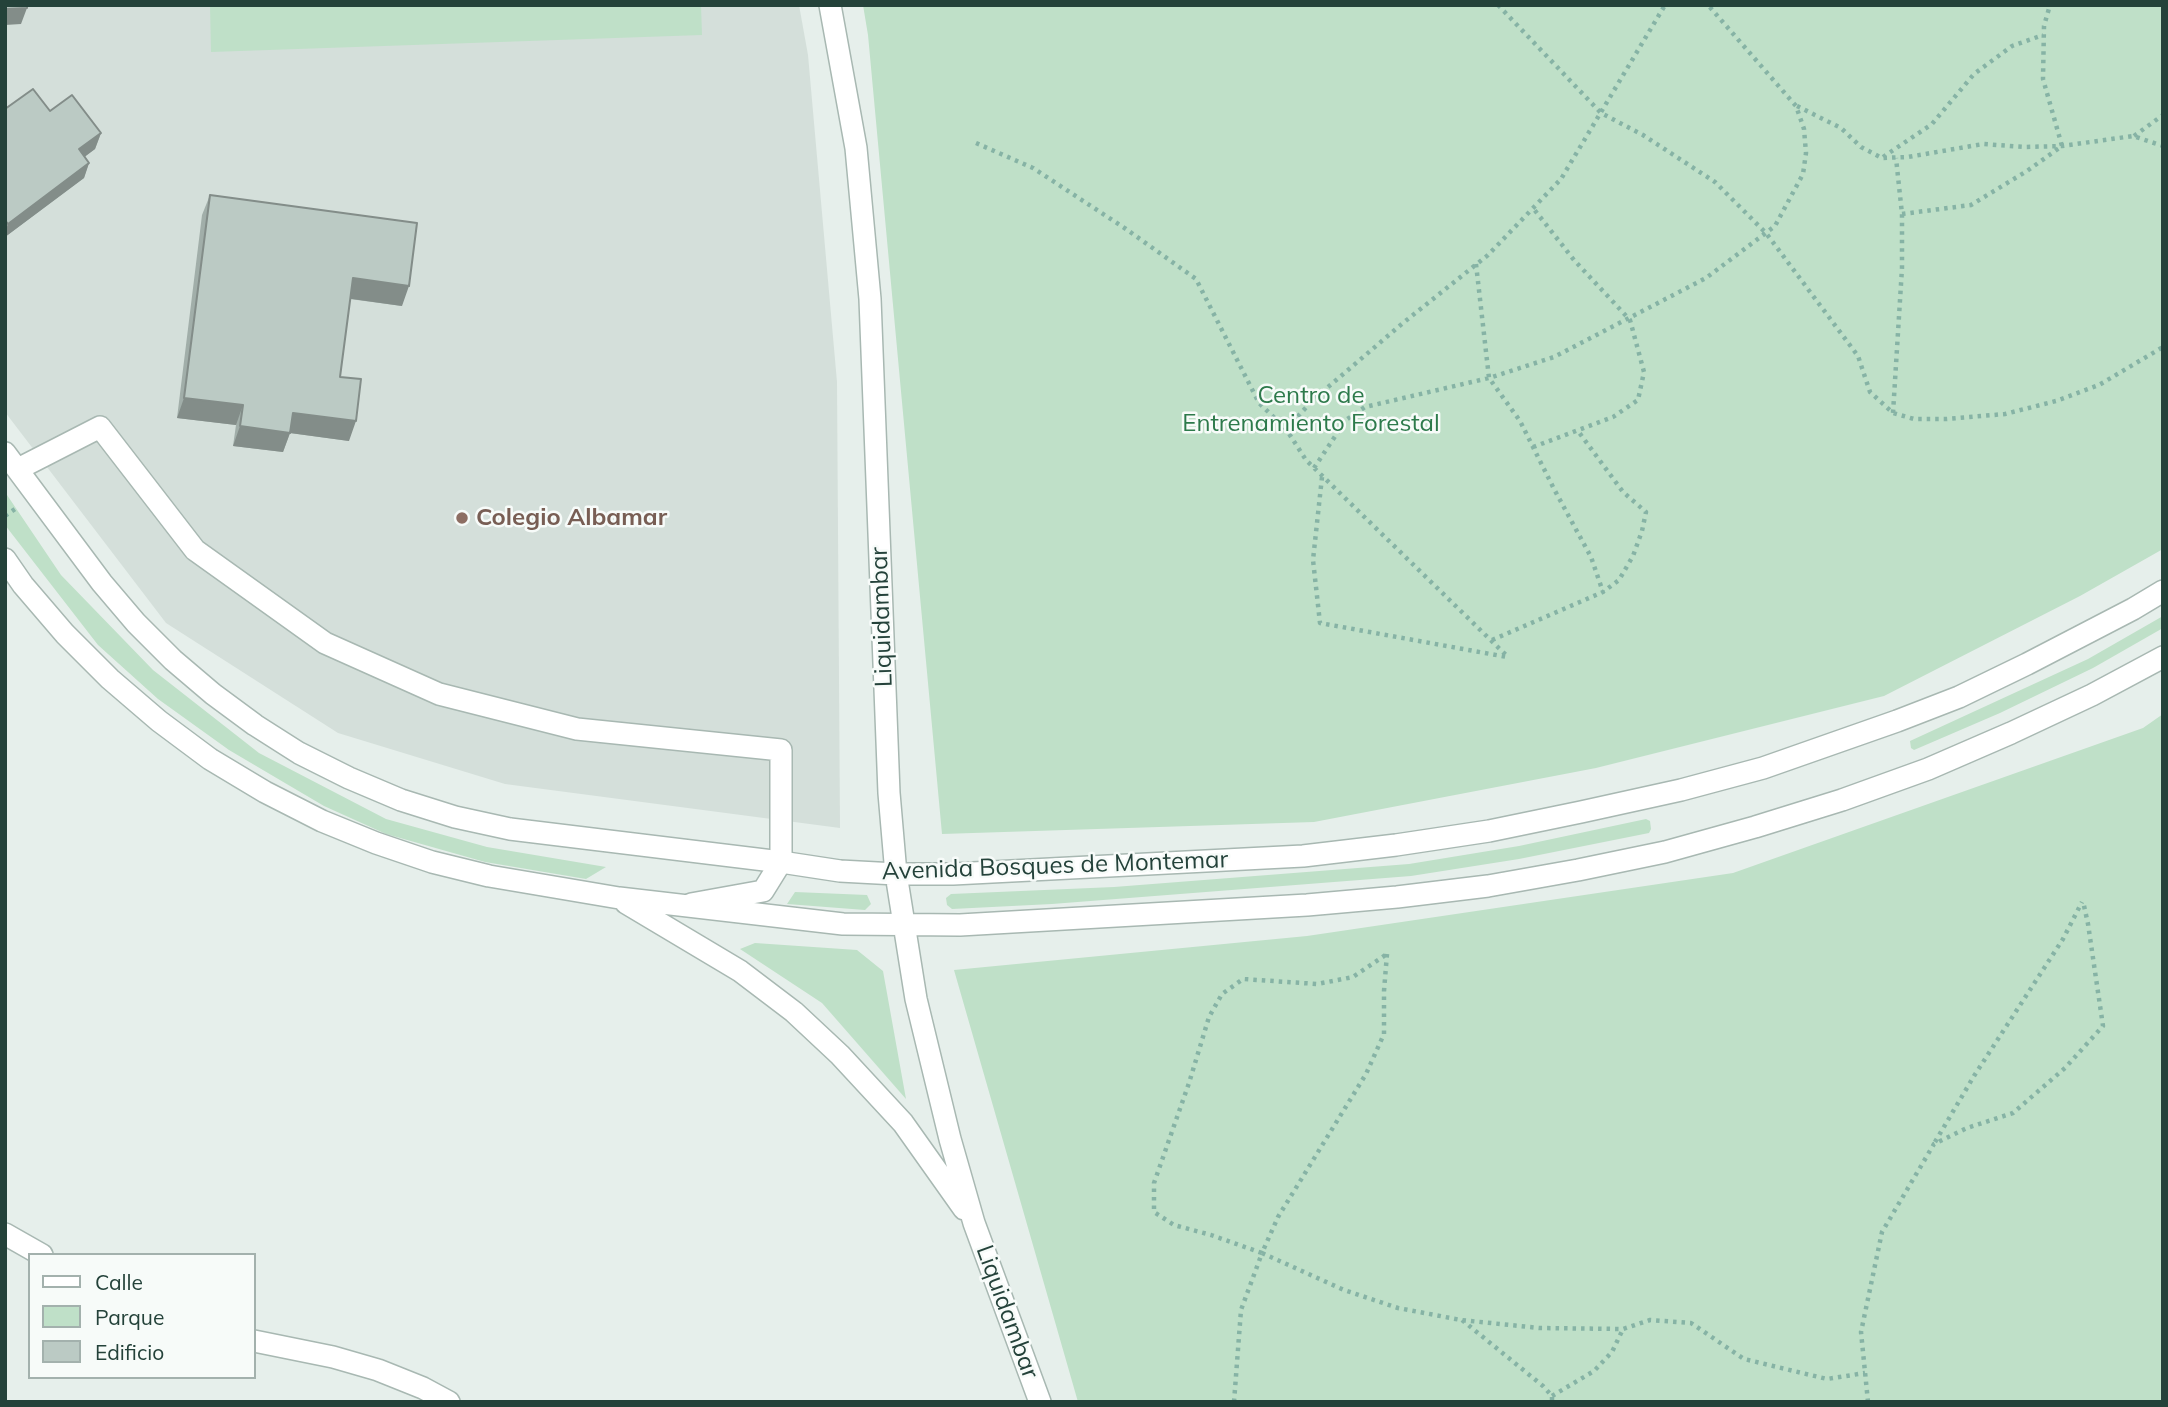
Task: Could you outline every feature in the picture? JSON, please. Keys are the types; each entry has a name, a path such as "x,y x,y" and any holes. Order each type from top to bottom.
{"street":[{"name":"Liquidambar","path":"830,5 856,148 870,299 890,823 896,874 916,999 950,1139 974,1223 1040,1402"},
{"path":"12,461 100,427 195,550 325,643 439,694 577,729 781,750 781,862 763,891 685,905"},
{"name":"Avenida Bosques de Montemar","path":"12,461 102,583 136,623 173,660 212,694 255,725 299,753 349,778 401,800 510,830 840,871 953,874 1303,856 1489,831 1681,790 1763,768 1898,721 1959,696 2133,609 2163,591"},
{"name":"Avenida Bosques de Montemar","path":"5,559 23,585 65,634 110,679 159,721 210,759 265,792 322,821 432,862 489,876 619,898 843,924 960,925 1307,905 1488,886 1578,870 1665,852 1755,827 1928,769 2092,695 2163,657"},
{"name":"Liquidambar","path":"619,898 740,971 803,1021 840,1055 902,1124 974,1223"},
{"path":"5,1234 38,1253"},
{"path":"256,1342 333,1357 378,1370 449,1402"}],"path":[{"path":"1498,5 1601,113 1643,135 1715,182 1766,233 1858,356 1870,392 1893,413 1914,419 1946,419 2006,414 2044,405 2099,385 2163,347"},
{"path":"1286,429 1314,399 1488,255 1561,179 1665,5"},
{"path":"1314,467 1346,420 1366,407 1489,378 1555,357 1706,278 1775,226 1803,174 1806,153 1804,129 1796,106 1709,5"},
{"path":"2050,5 2043,35 2043,79 2062,146"},
{"path":"1882,158 1932,124 1974,74 2012,46 2043,35"},
{"path":"1796,106 1841,128 1861,147 1882,158 1908,157 1983,144 2062,146 2133,136 2163,146"},
{"path":"2133,136 2163,114"},
{"path":"976,144 1033,168 1196,279 1259,403 1286,429 1306,460 1508,657 1320,623 1313,560 1322,476"},
{"path":"1902,214 1971,205 2062,146"},
{"path":"1893,413 1900,319 1902,214 1896,158"},
{"path":"1533,208 1574,260 1630,320 1644,372 1638,400 1613,417 1533,447"},
{"path":"1476,264 1489,378 1520,421 1591,557 1603,592"},
{"path":"1492,640 1603,592 1619,580 1633,556 1646,512 1623,492 1577,430"},
{"path":"1868,1402 1861,1332 1882,1232 1974,1076 2063,939 2083,901 2103,1026 2065,1068 2013,1113 1967,1128 1934,1144"},
{"path":"1234,1402 1241,1310 1262,1253 1278,1217 1366,1074 1384,1034 1387,954 1353,976 1317,984 1243,979 1222,994 1209,1017 1154,1183 1154,1212 1174,1225 1262,1253 1344,1290 1398,1308 1461,1320 1539,1328 1623,1329 1650,1320 1691,1324 1744,1359 1828,1379 1865,1373"},
{"path":"1461,1320 1552,1399 1594,1371 1612,1352 1623,1329"}],"shaded area":[{"name":"Colegio Albamar","path":"5,5 799,5 808,55 837,382 840,828 505,784 338,733 166,623 5,412"}],"green space":[{"path":"210,5 701,5 702,35 211,52"},
{"name":"Centro de Entrenamiento Forestal","path":"863,5 2163,5 2163,549 2080,596 1884,696 1596,768 1314,822 942,834 868,35"},
{"path":"5,492 61,575 153,670 259,753 386,819 487,847 606,867 586,879 485,862 386,834 324,806 229,750 158,699 98,645 5,525"},
{"path":"2163,616 2163,628 2093,668 2000,713 1914,750 1911,748 1910,741 2088,659"},
{"path":"2163,714 2163,1402 1078,1402 954,970 1307,936 1733,873 2143,728"},
{"path":"1646,819 1650,821 1649,833 1519,859 1411,876 1052,904 952,909 947,905 946,898 951,894 1114,887 1409,864 1519,846"},
{"path":"795,892 867,895 871,904 865,910 787,904"},
{"path":"755,943 857,950 883,971 906,1099 822,1003 740,949"}],"building":[{"path":"5,5 27,5 27,8 5,9"},
{"path":"33,89 50,111 72,95 101,133 79,149 89,163 8,224 5,220 5,109"},
{"path":"210,195 417,223 409,286 353,278 340,377 361,379 356,421 293,413 290,433 240,426 243,405 184,398"}],"place":[{"name":"Colegio Albamar","path":"462,518"}]}
